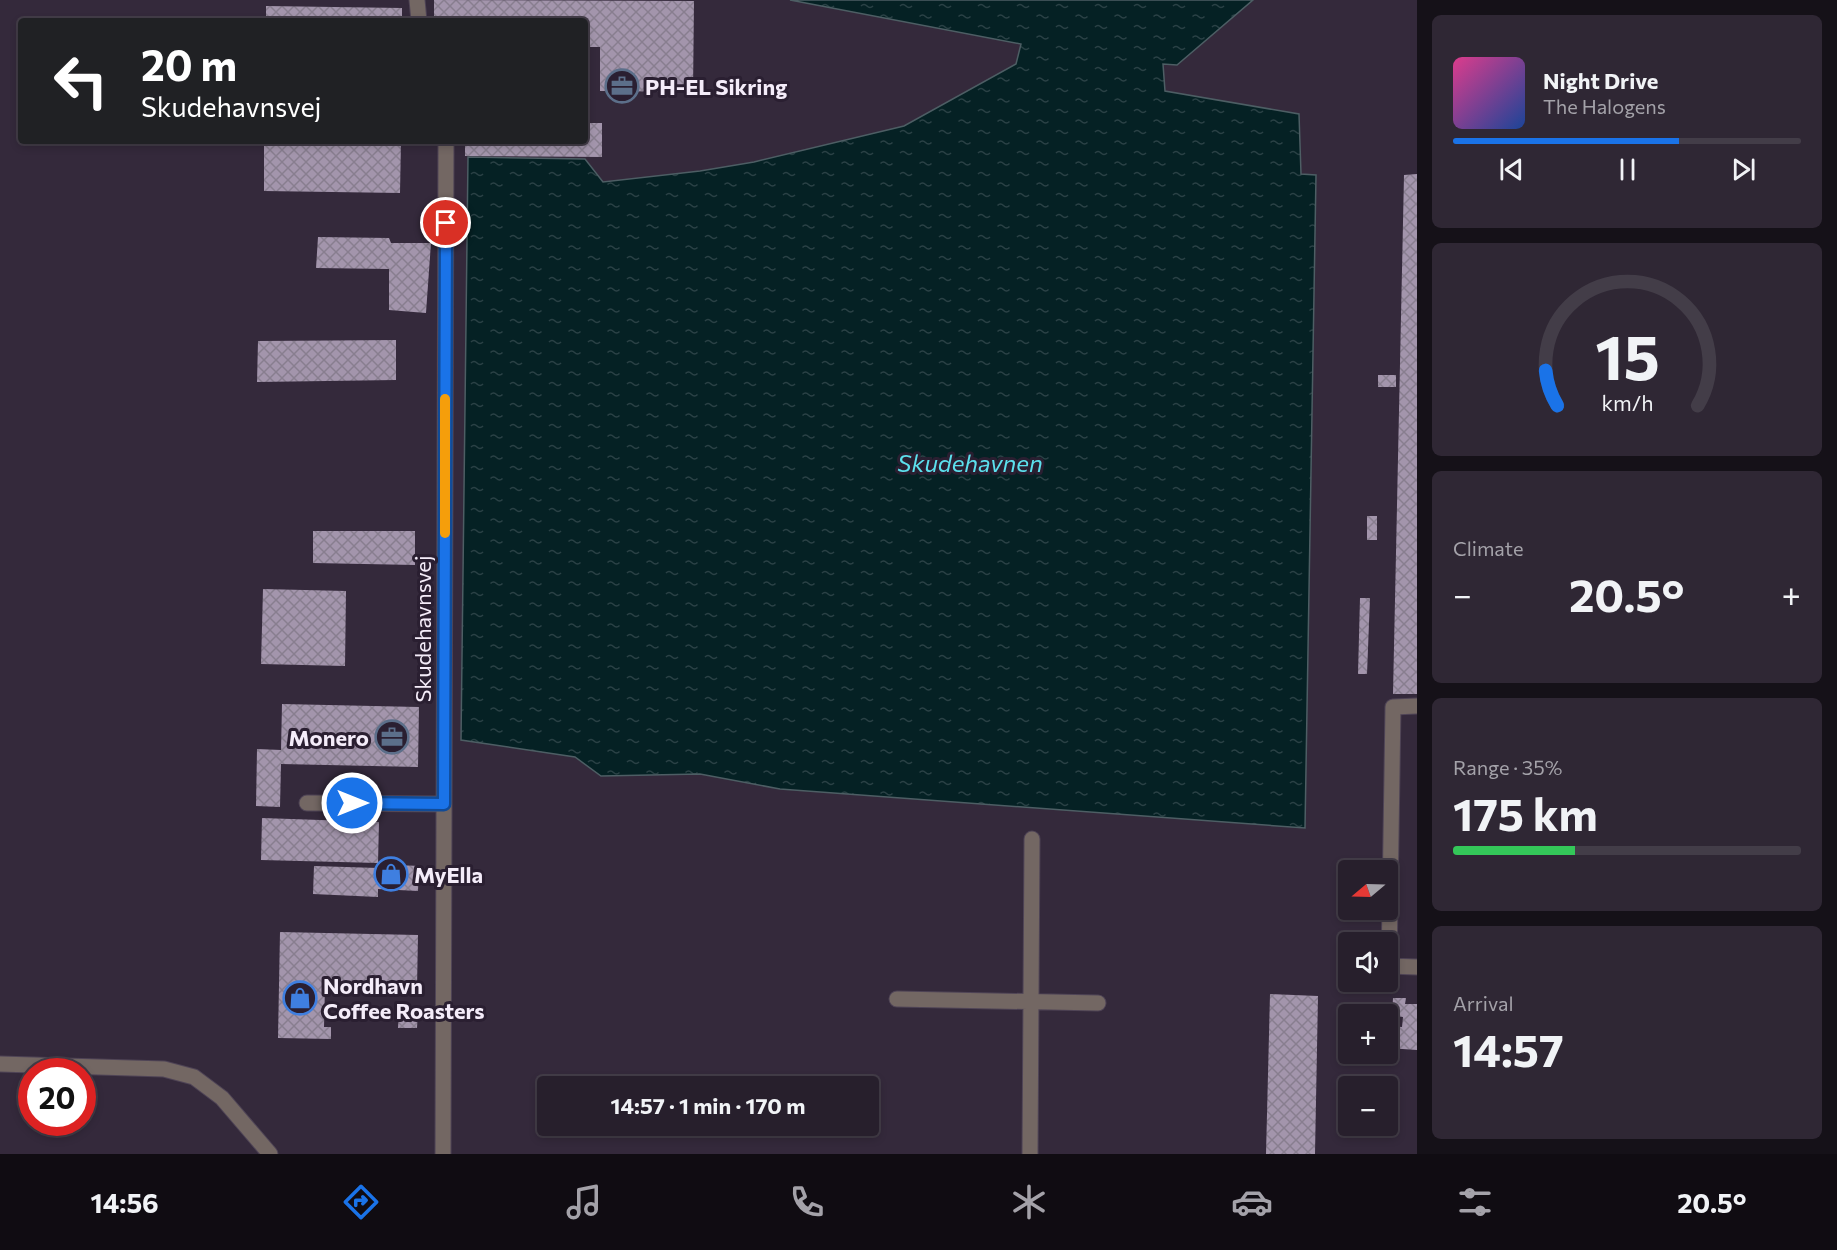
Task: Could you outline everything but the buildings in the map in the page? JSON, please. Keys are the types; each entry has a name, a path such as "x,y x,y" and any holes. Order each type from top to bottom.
{"street":[{"path":"417,0 419,18"},
{"name":"Skudehavnsvej","path":"443,1154 446,144"},
{"path":"1417,706 1393,707 1389,966 1417,967"},
{"path":"307,803 444,804"},
{"path":"1030,1154 1032,840"},
{"path":"897,999 1098,1003"},
{"path":"0,1064 164,1069 194,1077 222,1098 270,1154"}],"water":[{"name":"Skudehavnen","path":"790,0 1253,0 1177,65 1163,64 1165,91 1299,114 1301,174 1316,175 1305,828 780,789 700,774 601,776 575,757 461,740 468,157 585,159 603,182 700,171 754,162 904,126 1016,64 1021,44"}],"slow traffic":[{"path":"445,399 445,533"}],"place":[{"name":"PH-EL Sikring","path":"622,86"},
{"name":"Monero","path":"392,737"},
{"name":"MyElla","path":"391,874"},
{"name":"Nordhavn Coffee Roasters","path":"300,998"}],"route":[{"path":"352,803 444,804 446,223"}]}
